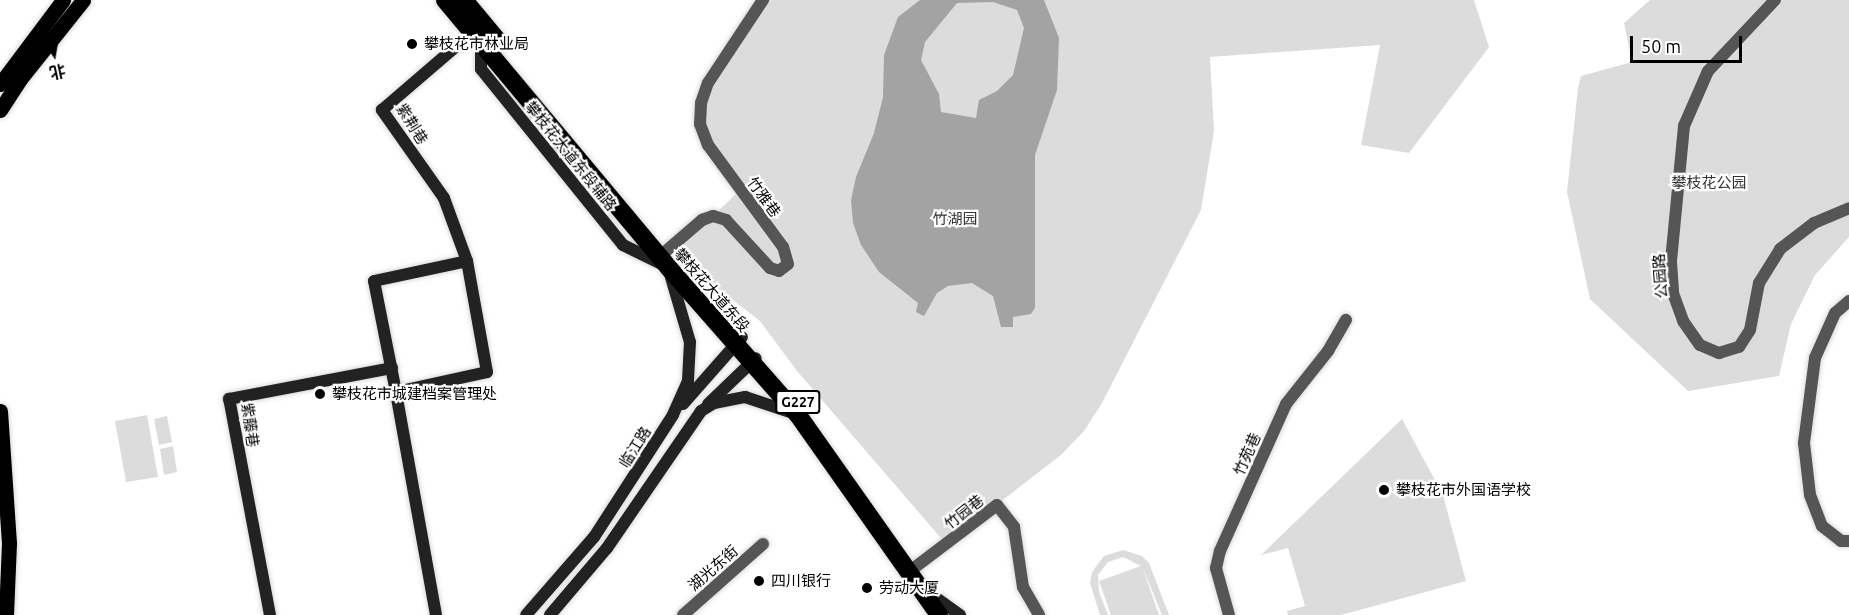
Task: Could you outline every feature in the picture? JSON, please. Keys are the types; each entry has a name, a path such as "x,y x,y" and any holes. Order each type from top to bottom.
{"highway":[{"name":"攀枝花大道东段","path":"444,0 478,36 664,258 755,359 805,410 913,569 935,608 951,615"},
{"name":"攀枝花大道东段","path":"464,0 664,258"},
{"name":"攀枝花大道东段","path":"755,359 913,569"}],"main road":[{"path":"0,84 63,0"},
{"path":"0,110 20,79 83,0"},
{"path":"0,411 9,533 6,615"}],"street":[{"name":"竹雅巷","path":"664,258 702,220 713,216 726,220 770,268 778,271 788,264 783,247 708,145 700,124 701,103 708,83 763,0"},
{"name":"公园路","path":"1775,0 1708,71 1684,126 1671,262 1673,293 1683,321 1700,345 1719,353 1739,347 1750,330 1760,283 1780,249 1814,223 1849,208"},
{"name":"紫荆巷","path":"396,392 487,372 467,261 444,198 382,110 478,36"},
{"name":"临江路","path":"526,615 594,537 673,414 688,381 691,361 686,323 664,258"},
{"path":"436,615 374,281 467,261"},
{"path":"1849,301 1835,313 1815,358 1804,442 1810,495 1822,526 1841,542 1849,541"},
{"name":"竹苑巷","path":"1229,615 1216,568 1220,551 1286,404 1328,351 1346,320"},
{"path":"673,414 739,341"},
{"path":"550,615 607,548 701,411 755,359"},
{"name":"紫藤巷","path":"270,615 229,399 392,369"},
{"path":"701,411 714,402 745,397 798,415"},
{"name":"竹园巷","path":"913,569 997,505 1014,527 1023,587 1039,615"},
{"name":"湖光东街","path":"683,615 764,544"},
{"name":"G227","path":"935,608 960,615"}],"green space":[{"name":"竹湖园","path":"763,0 1474,0 1489,47 1409,153 1361,145 1380,45 1210,57 1214,131 1201,210 1102,403 1084,431 1061,455 946,544 797,371 760,321 666,248 713,216 740,190 708,145 701,103"},
{"name":"攀枝花公园","path":"1650,0 1849,0 1849,237 1815,275 1791,324 1779,376 1688,391 1590,299 1567,192 1578,88 1581,76 1632,62 1624,23"},
{"path":"147,415 158,477 126,482 115,421"},
{"path":"167,416 172,442 159,445 154,419"},
{"path":"1402,419 1443,495 1466,581 1341,615 1288,615 1287,611 1305,606 1288,548 1261,555"},
{"path":"173,446 177,472 164,475 160,449"},
{"path":"1123,550 1142,556 1149,563 1169,615 1162,615 1142,566 1159,615 1111,615 1099,581 1141,566 1123,557 1108,562 1098,575 1099,592 1108,615 1100,615 1090,583 1092,572 1104,556"}],"shaded area":[{"path":"920,0 1044,0 1059,38 1057,90 1035,155 1035,308 1031,314 1013,317 1013,327 1001,327 993,296 972,283 948,286 937,293 924,316 916,312 918,303 879,272 861,245 853,223 851,200 856,177 874,133 883,97 884,55 898,17","holes":["993,2 1017,10 1024,28 1013,75 997,91 979,100 976,118 941,112 939,94 921,60 925,42 957,3"]}],"place":[{"name":"攀枝花市林业局","path":"412,44"},
{"name":"攀枝花市城建档案管理处","path":"320,394"},
{"name":"攀枝花市外国语学校","path":"1384,490"},
{"name":"四川银行","path":"759,581"},
{"name":"劳动大厦","path":"867,588"}]}
